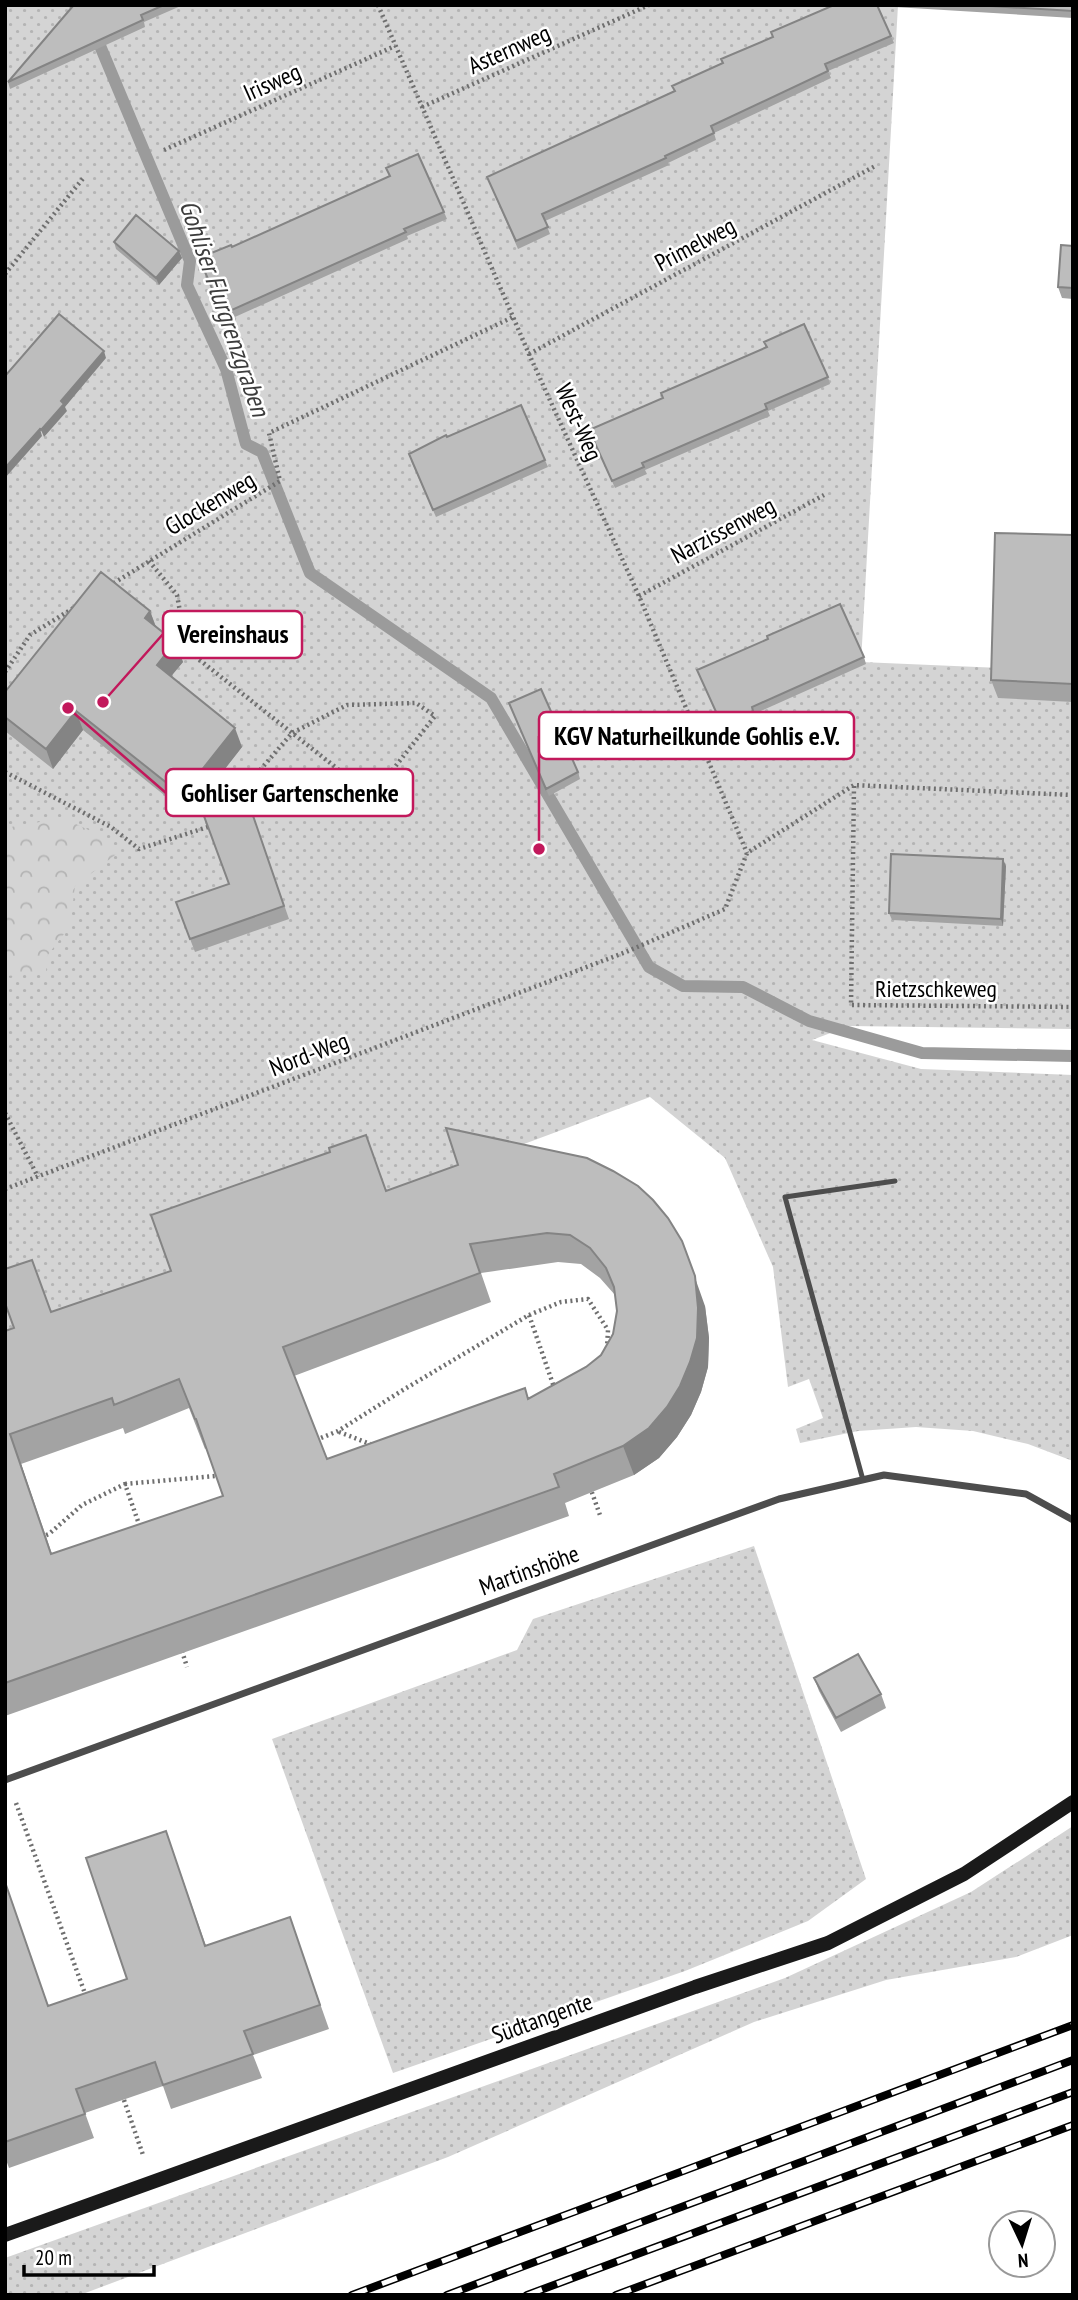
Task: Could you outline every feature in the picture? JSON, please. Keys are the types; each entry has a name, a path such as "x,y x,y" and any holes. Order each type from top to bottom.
{"street":[{"name":"Martinshöhe","path":"7,1780 779,1499 884,1475 1026,1494 1073,1520"},
{"name":"Südtangente","path":"5,2235 695,1987 828,1943 964,1874 1073,1802"}],"lane":[{"path":"863,1480 785,1197 895,1181"}],"path":[{"name":"West-Weg","path":"379,5 529,354 639,596 747,853"},
{"name":"Asternweg","path":"422,107 649,5"},
{"name":"Irisweg","path":"164,150 395,46"},
{"name":"Primelweg","path":"529,354 877,165"},
{"path":"5,274 85,176"},
{"name":"Glockenweg","path":"101,591 280,481 269,433 513,317"},
{"name":"Narzissenweg","path":"639,596 824,495"},
{"path":"149,561 177,595 187,650 292,733 372,796 435,716 416,703 347,705 292,733 221,815"},
{"path":"5,672 30,635 78,606"},
{"path":"5,772 111,827 139,849 212,825"},
{"path":"747,853 854,785 1073,794"},
{"name":"Rietzschkeweg","path":"854,785 851,1005 1073,1007"},
{"name":"Nord-Weg","path":"5,1189 626,952 725,909 747,853"},
{"path":"5,1114 37,1177"},
{"path":"314,1440 338,1432 529,1315 561,1303 588,1299 608,1330 607,1360"},
{"path":"529,1315 558,1397"},
{"path":"338,1432 384,1449"},
{"path":"38,1538 49,1534 82,1505 125,1484 215,1476 227,1471"},
{"path":"588,1482 601,1518"},
{"path":"125,1484 143,1536"},
{"path":"178,1641 187,1667"},
{"path":"7,1780 89,2005"},
{"path":"124,2100 153,2182"}],"green space":[{"path":"5,5 898,5 861,662 1073,671 1073,1029 849,1026 812,1040 921,1069 1073,1075 1073,1461 1028,1444 973,1431 916,1427 858,1431 800,1443 796,1429 823,1418 809,1379 788,1387 773,1267 725,1158 650,1097 5,1338"},
{"path":"63,818 95,833 119,852 75,886 70,926 47,956 46,973 5,976 5,828"},
{"path":"754,1546 866,1879 808,1921 685,1971 393,2073 272,1739 517,1650 533,1619"},
{"path":"1073,1826 1073,1935 1016,1957 886,1980 754,2022 448,2157 80,2295 5,2295 5,2258 785,1978 971,1892"}],"building":[{"path":"164,5 141,15 143,20 8,82 73,6"},
{"path":"834,5 877,5 891,36 825,64 828,71 711,126 714,133 665,156 666,158 542,214 548,227 516,241 487,177 675,91 672,86 723,63 721,59 773,37 771,32"},
{"path":"974,5 1073,5 1073,11"},
{"path":"418,154 444,212 404,229 406,232 223,314 199,258 231,245 232,247 390,176 386,168"},
{"path":"136,215 179,251 156,278 114,242"},
{"path":"1061,245 1073,246 1073,288 1058,287"},
{"path":"59,314 104,351 61,401 64,404 5,468 5,376"},
{"path":"804,324 828,377 765,404 767,409 642,463 644,467 612,481 589,430 663,398 661,393 767,347 764,342"},
{"path":"521,405 545,460 433,510 409,454 446,435 447,437"},
{"path":"995,533 1073,535 1073,684 991,680"},
{"path":"101,572 150,611 145,618 175,642 157,665 235,728 182,795 76,711 46,749 5,717 5,692"},
{"path":"840,604 864,657 752,707 753,711 722,725 697,670"},
{"path":"541,689 578,772 546,789 509,703"},
{"path":"248,801 284,906 190,939 176,902 229,884 204,816"},
{"path":"891,854 1003,859 1001,919 889,913"},
{"path":"446,1128 587,1158 638,1186 668,1218 682,1241 695,1276 697,1338 680,1386 649,1428 623,1446 554,1474 559,1487 5,1683 5,1331 14,1328 5,1303 5,1269 32,1260 51,1312 171,1271 151,1215 330,1152 329,1148 366,1135 386,1191 458,1165","holes":["547,1233 570,1235 590,1248 606,1268 614,1287 617,1311 613,1334 601,1355 586,1367 528,1399 525,1388 327,1459 283,1347 480,1273 470,1244","179,1379 223,1496 51,1554 10,1434 112,1398 114,1405"]},
{"path":"858,1654 881,1694 836,1718 814,1678"},
{"path":"166,1831 205,1946 290,1917 320,2005 244,2031 253,2054 163,2085 155,2062 76,2089 85,2114 5,2142 5,1882 48,2006 127,1979 86,1858"}],"waterway":[{"name":"Gohliser Flurgrenzgraben","path":"83,5 190,261 187,285 226,369 246,444 262,452 310,573 491,698 649,967 683,986 743,987 809,1021 922,1053 1073,1056"}],"railway":[{"path":"352,2295 1073,2025"},
{"path":"447,2295 1073,2060"},
{"path":"527,2295 1073,2092"},
{"path":"616,2295 1073,2125"}],"place":[{"name":"Vereinshaus","path":"103,702"},
{"name":"Gohliser Gartenschenke","path":"68,708"},
{"name":"KGV Naturheilkunde Gohlis e.V.","path":"539,849"}]}
